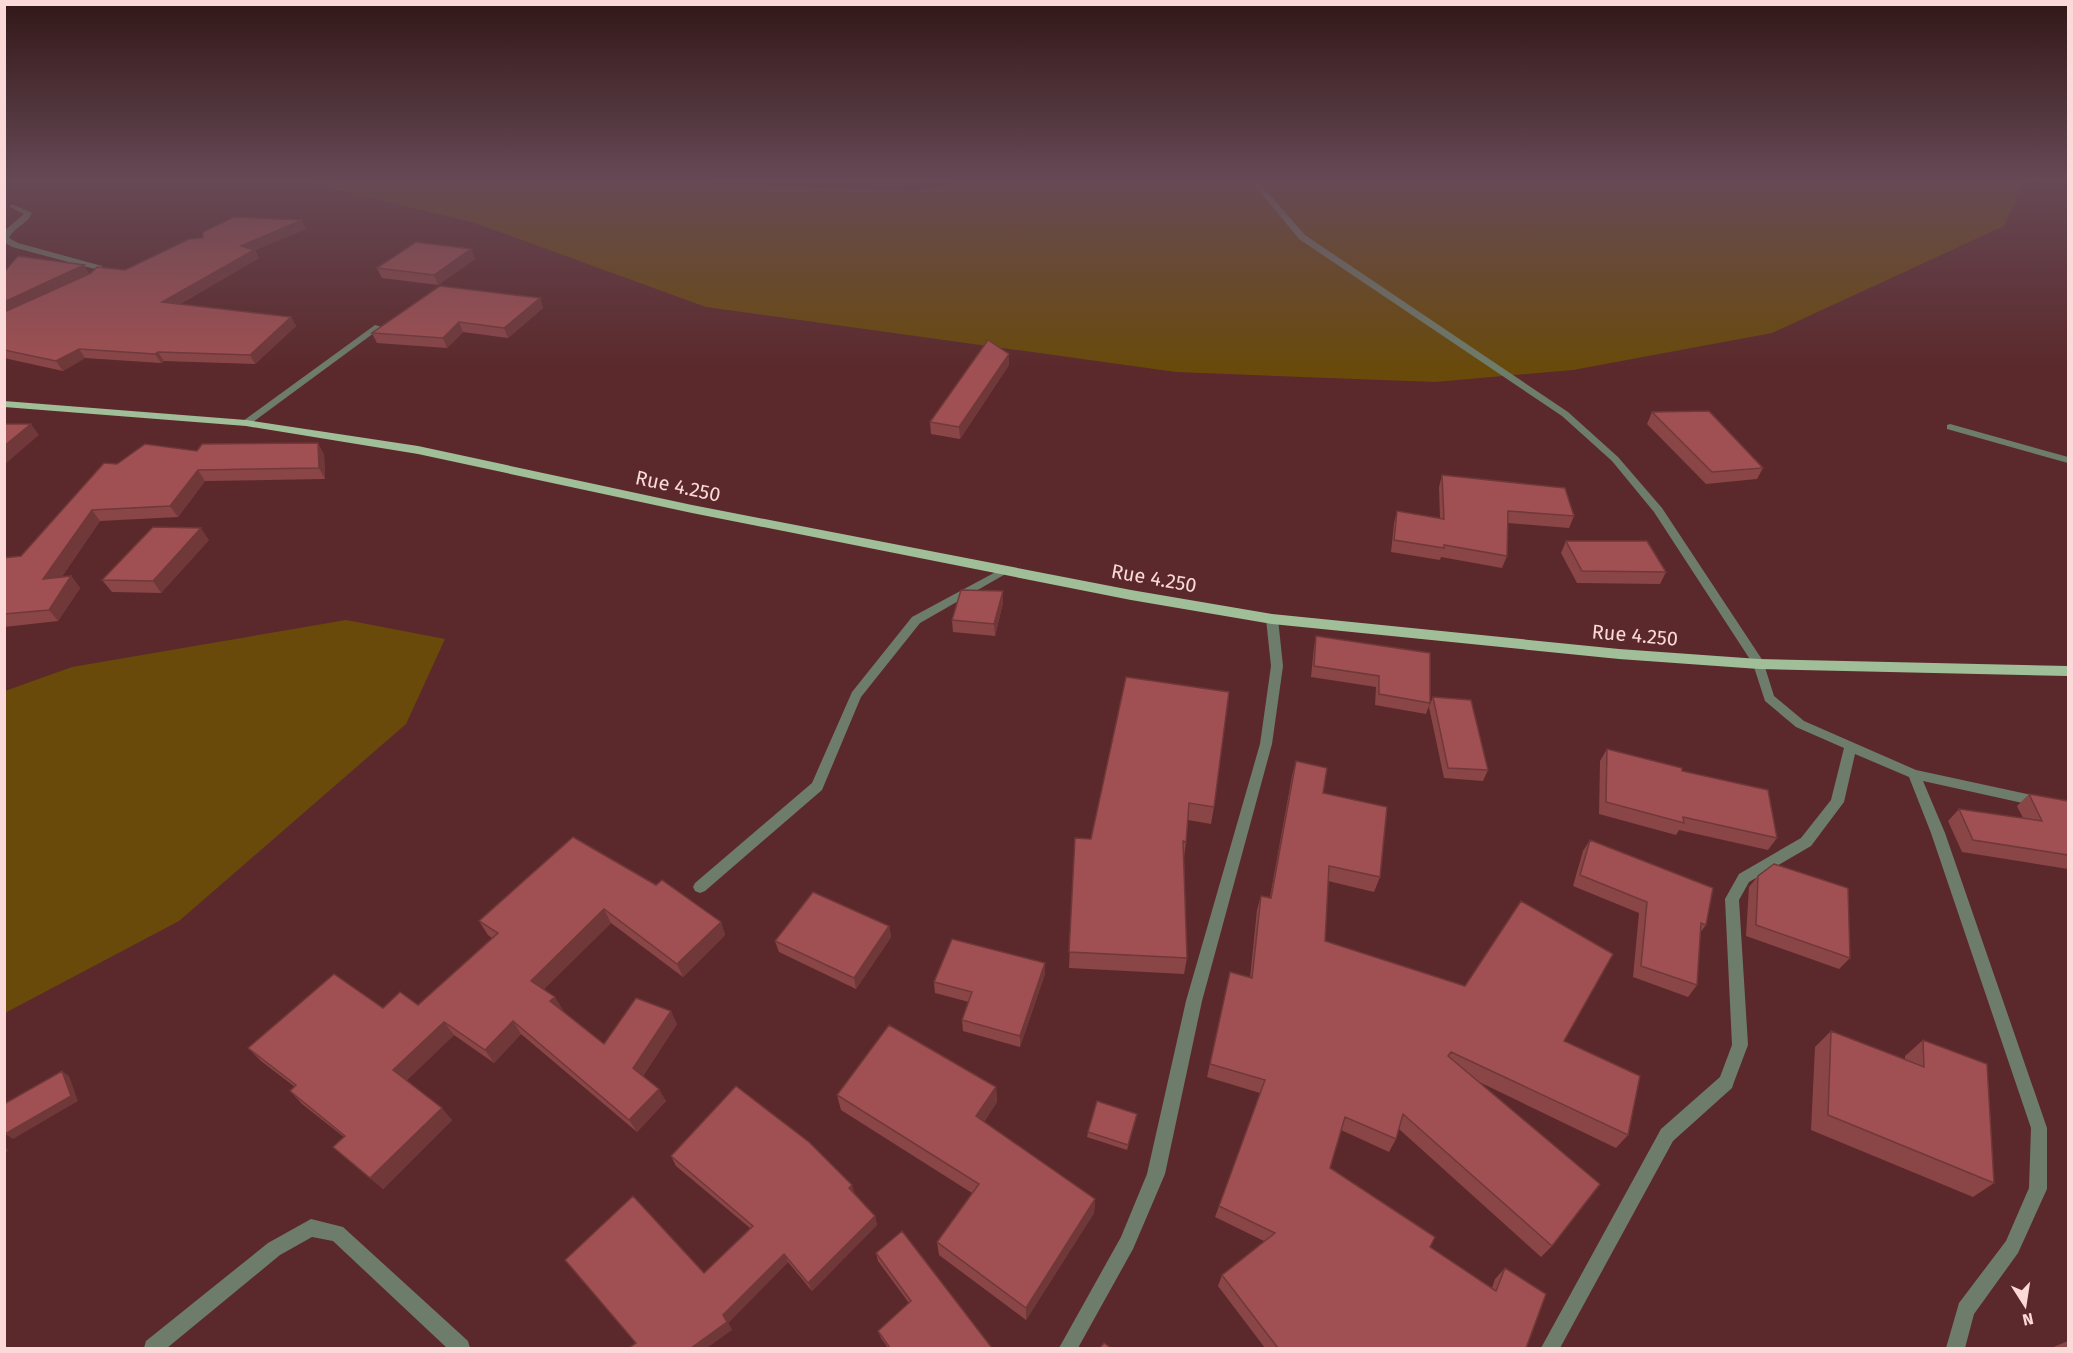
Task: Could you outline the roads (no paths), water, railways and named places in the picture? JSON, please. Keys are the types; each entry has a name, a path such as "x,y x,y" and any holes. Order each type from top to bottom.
{"main road":[{"name":"Rue 4.250","path":"4,404 246,423 418,450 704,512 1272,619 1608,653 1759,664 2068,672"}],"street":[{"path":"12,243 99,268 93,278 83,283"},
{"path":"1311,243 1565,414 1615,459 1658,510 1759,664 1769,698 1800,724 1914,774 2068,808"},
{"path":"246,423 378,327"},
{"path":"1950,427 2068,460"},
{"path":"700,887 818,786 856,695 916,620 1005,570"},
{"path":"1068,1348 1127,1243 1156,1174 1194,1001 1266,744 1277,666 1272,619"},
{"path":"1550,1348 1667,1135 1726,1082 1740,1045 1732,898 1744,878 1806,842 1838,802 1850,747"},
{"path":"1914,774 1938,833 2039,1128 2038,1190 2012,1247 1966,1310 1956,1348"},
{"path":"153,1348 274,1249 310,1228 338,1233 460,1348"}]}
